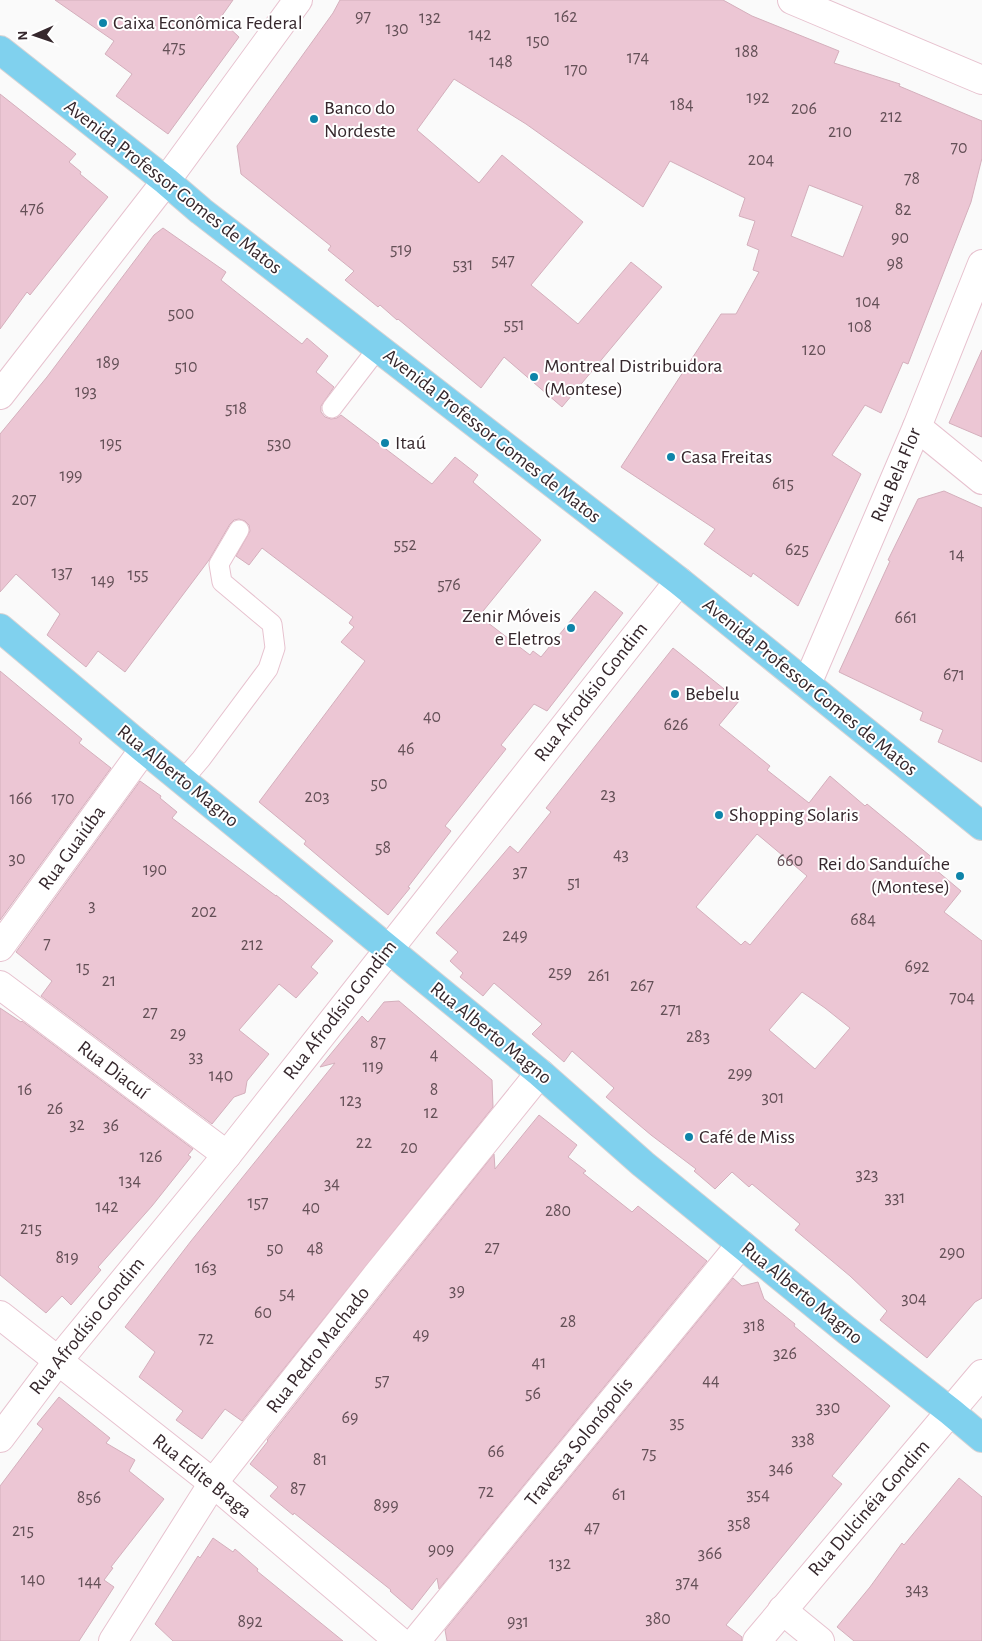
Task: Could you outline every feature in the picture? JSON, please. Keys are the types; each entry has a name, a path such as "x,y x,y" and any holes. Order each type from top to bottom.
{"main road":[{"name":"Avenida Professor Gomes de Matos","path":"0,50 166,181 201,211 679,581 982,826"},
{"name":"Rua Alberto Magno","path":"0,628 540,1073 643,1164 982,1438"}],"street":[{"path":"0,395 166,181 298,0"},
{"path":"792,0 982,80"},
{"name":"Rua Bela Flor","path":"807,684 917,427 982,264"},
{"path":"917,427 982,480"},
{"name":"Rua Afrodísio Gondim","path":"0,1438 57,1362 227,1155 679,581"},
{"name":"Rua Guaiúba","path":"0,947 144,748"},
{"name":"Rua Diacuí","path":"0,986 227,1155"},
{"name":"Rua Pedro Machado","path":"113,1641 213,1483 370,1283 540,1073"},
{"name":"Travessa Solonópolis","path":"416,1641 741,1244"},
{"name":"Rua Edite Braga","path":"0,1315 57,1362 213,1483 399,1641"},
{"name":"Rua Dulcinéia Gondim","path":"757,1641 982,1374"},
{"path":"782,1610 820,1641"}],"lane":[{"path":"332,408 378,348"},
{"path":"183,780 201,759 268,669 275,648 272,624 222,582 219,564 239,530"}],"building":[{"path":"55,0 233,0 221,17 228,22 226,25 239,37 168,134 116,96 132,74 105,54 114,41"},
{"path":"340,0 723,0 752,16 839,51 834,63 900,84 899,86 982,121 982,158 971,202 908,364 903,362 881,413 865,405 832,455 861,474 798,606 753,573 751,577 704,544 715,529 621,467 721,314 736,314 759,272 753,270 759,250 747,245 755,221 739,216 745,198 670,161 643,207 526,124 454,79 417,130 479,183 502,155 583,222 531,285 578,324 631,262 662,287 562,407 504,357 481,388 398,319 380,305 378,307 345,280 354,271 328,250 331,246 241,174 237,146 333,13","holes":["809,185 863,206 843,257 791,236"]},
{"path":"0,94 76,154 69,162 81,172 80,174 108,197 30,295 27,292 0,329"},
{"path":"163,228 226,272 221,280 302,344 307,338 328,356 316,372 334,387 321,406 321,412 325,417 331,419 341,415 432,484 455,457 478,475 473,482 541,540 479,616 530,655 533,651 541,657 595,591 623,613 547,711 534,704 501,745 506,749 445,826 451,831 388,915 304,844 306,841 259,802 365,661 341,642 354,627 349,623 353,617 262,548 249,565 236,556 250,531 249,525 245,521 234,520 230,524 209,560 125,672 98,651 86,667 47,635 60,614 16,574 0,592 0,434 47,377 154,235"},
{"path":"982,350 982,437 949,423"},
{"path":"944,491 982,508 982,762 938,742 943,730 920,720 923,712 839,672 890,561 888,560 918,499"},
{"path":"673,648 739,701 719,725 770,766 767,770 809,803 830,776 865,806 867,804 940,864 936,870 961,891 944,912 982,941 982,1298 975,1302 927,1358 880,1320 887,1311 850,1276 795,1230 800,1224 752,1184 749,1187 732,1172 715,1189 694,1171 696,1169 651,1135 606,1097 614,1088 572,1051 564,1062 532,1034 542,1024 494,983 483,996 460,977 463,973 450,961 458,952 436,933 510,846 518,853 551,812 546,808","holes":["757,834 807,876 750,945 745,941 741,945 696,907","802,992 850,1028 815,1069 769,1030"]},
{"path":"0,671 82,739 79,743 111,768 0,920"},
{"path":"140,781 161,796 160,798 177,812 172,818 276,895 333,941 311,967 318,973 296,998 279,984 239,1030 269,1054 247,1081 245,1093 234,1097 212,1124 41,996 52,981 16,952"},
{"path":"399,1001 492,1080 493,1107 242,1421 225,1409 202,1439 176,1420 183,1411 139,1377 155,1352 125,1327 191,1241 335,1063 320,1067 362,1016 368,1022 384,1002"},
{"path":"0,1008 22,1021 193,1149 188,1155 191,1157 152,1206 98,1267 101,1270 71,1305 62,1296 46,1313 0,1275"},
{"path":"539,1115 577,1145 568,1157 586,1171 583,1173 632,1212 638,1206 707,1261 439,1589 437,1578 412,1610 391,1590 270,1496 278,1487 250,1464 494,1154 495,1169"},
{"path":"733,1278 742,1286 758,1282 764,1299 890,1406 832,1476 842,1484 726,1625 742,1637 742,1641 447,1641 445,1630"},
{"path":"59,1397 110,1438 106,1443 135,1460 129,1471 164,1499 111,1567 113,1568 104,1580 114,1587 79,1641 0,1641 0,1486 43,1429 37,1424"},
{"path":"959,1478 982,1497 982,1641 854,1641 837,1627 870,1587 902,1543 904,1545"},
{"path":"213,1538 233,1552 235,1549 258,1569 257,1571 343,1641 173,1641 155,1624 198,1556 200,1558"}],"place":[{"name":"Caixa Econômica Federal","path":"103,23"},
{"name":"Banco do Nordeste","path":"314,119"},
{"name":"Montreal Distribuidora (Montese)","path":"534,377"},
{"name":"Itaú","path":"385,443"},
{"name":"Casa Freitas","path":"671,457"},
{"name":"Zenir Móveis e Eletros","path":"571,628"},
{"name":"Bebelu","path":"675,694"},
{"name":"Shopping Solaris","path":"719,815"},
{"name":"Rei do Sanduíche (Montese)","path":"960,876"},
{"name":"Café de Miss","path":"689,1137"}]}
